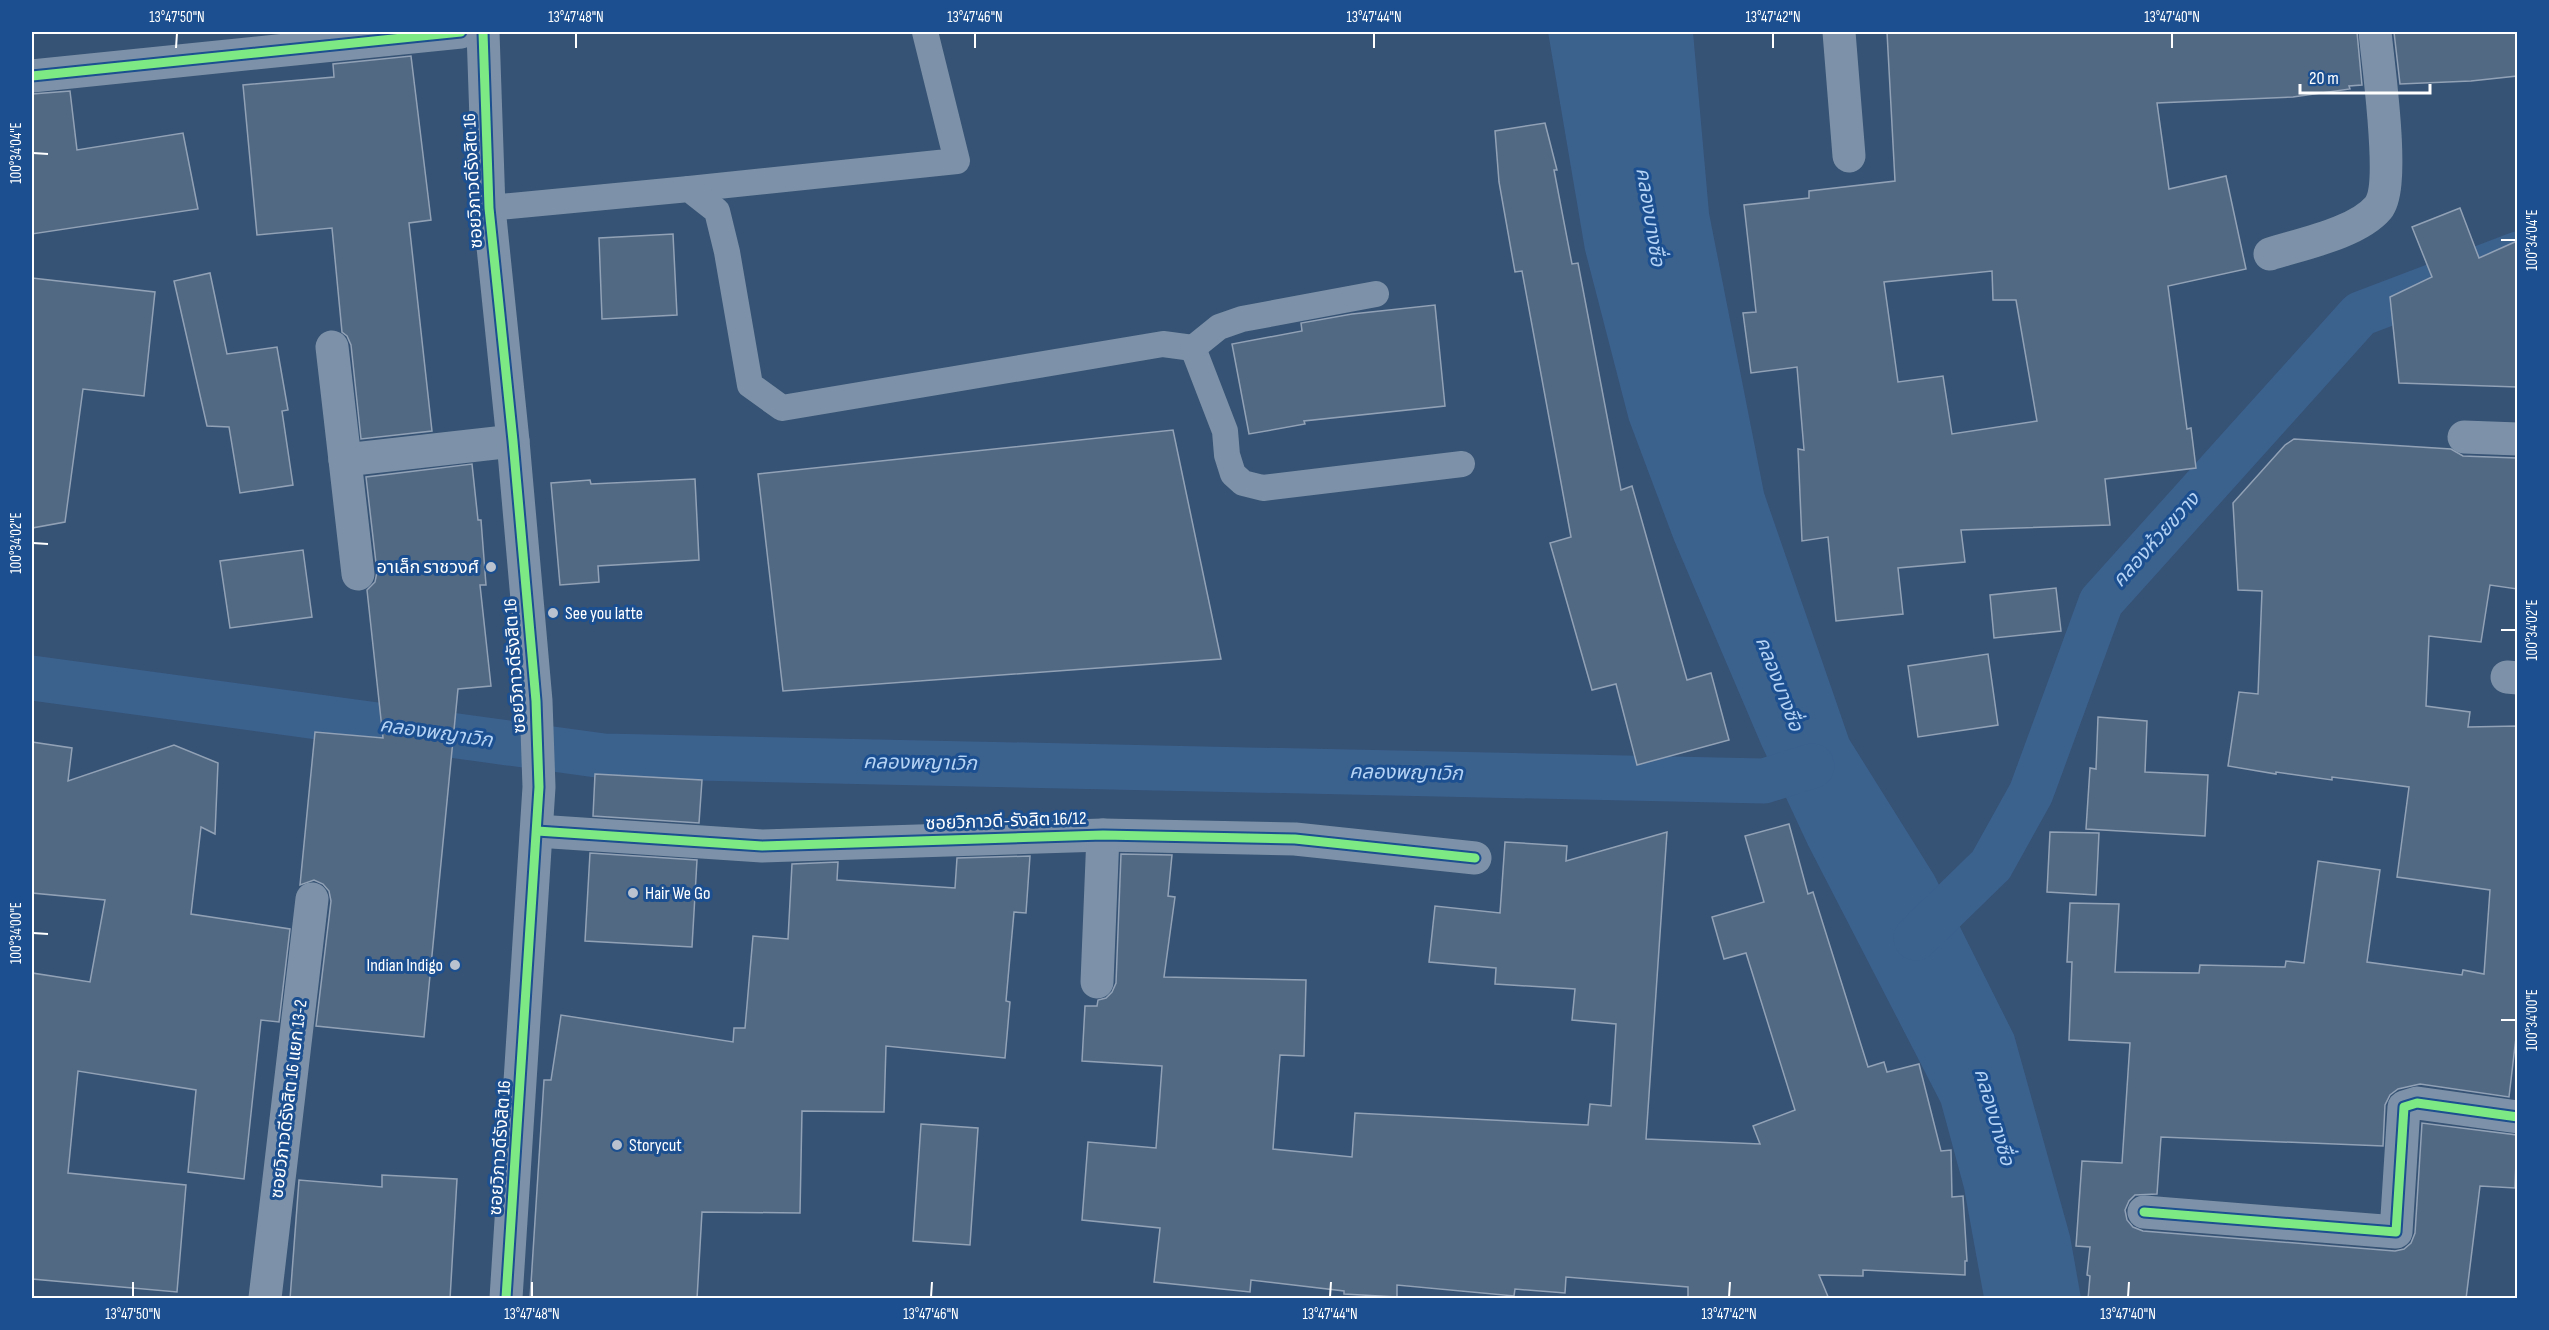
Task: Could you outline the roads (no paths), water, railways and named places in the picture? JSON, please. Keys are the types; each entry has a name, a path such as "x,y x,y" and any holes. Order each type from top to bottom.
{"street":[{"path":"32,76 461,32"},
{"name":"ซอยวิภาวดีรังสิต 16","path":"483,32 489,208 536,701 539,787 506,1299"},
{"path":"1839,32 1850,156"},
{"path":"2270,255 2357,225 2379,207 2386,178 2375,32"},
{"path":"332,347 358,574"},
{"path":"2464,437 2517,439"},
{"path":"345,460 513,441"},
{"name":"ซอยวิภาวดี-รังสิต 16/12","path":"537,831 762,846 1103,835 1295,839 1475,858"},
{"path":"1097,982 1103,835"},
{"name":"ซอยวิภาวดีรังสิต 16 แยก 13-2","path":"265,1299 312,899"},
{"path":"2144,1212 2396,1232 2404,1107 2417,1103 2517,1117"}],"lane":[{"path":"489,208 957,161 925,32"},
{"path":"689,189 717,212 727,252 750,385 782,408 1163,344 1193,348 1219,327 1242,319 1376,294"},
{"path":"1193,348 1225,431 1227,455 1233,474 1243,483 1263,488 1462,464"}],"water":[{"name":"คลองบางซื่อ","path":"1548,32 1693,32 1709,213 1764,493 1849,739 1934,875 2014,1035 2070,1236 2081,1298 1984,1298 1964,1188 1941,1103 1808,845 1761,744 1674,540 1629,420 1585,250"}],"waterway":[{"name":"คลองห้วยขวาง","path":"1916,938 1991,865 2031,793 2101,602 2360,314 2518,254"},
{"name":"คลองพญาเวิก","path":"32,678 604,756 1764,781 1812,766"}],"place":[{"name":"อาเล็ก ราชวงศ์","path":"491,567"},
{"name":"See you latte","path":"553,613"},
{"name":"Hair We Go","path":"633,893"},
{"name":"Indian Indigo","path":"455,965"},
{"name":"Storycut","path":"617,1145"}]}
